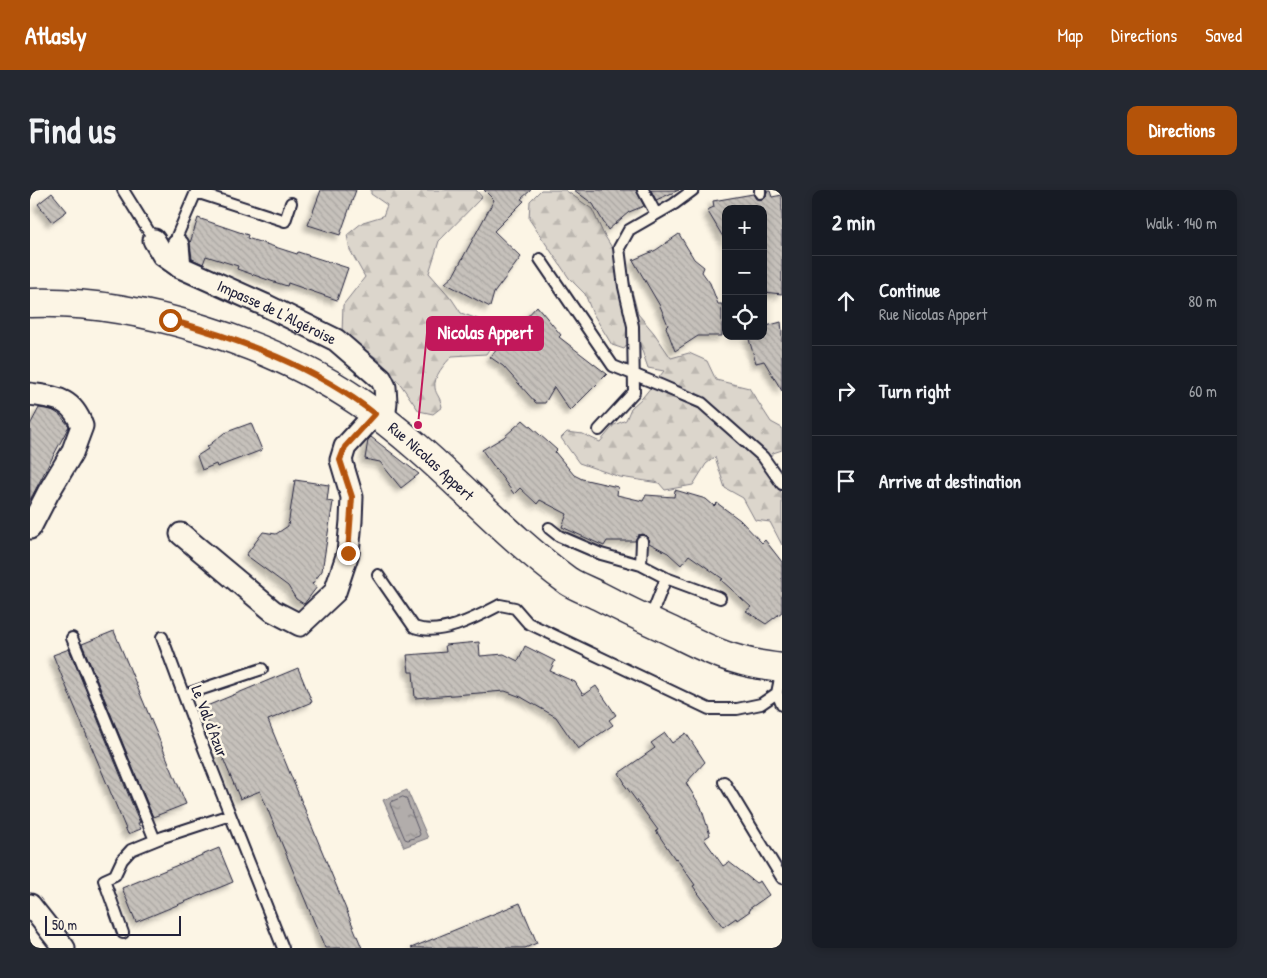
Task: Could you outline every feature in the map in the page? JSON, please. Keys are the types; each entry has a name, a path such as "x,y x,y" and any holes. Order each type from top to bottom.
{"street":[{"name":"Impasse de L'Algéroise","path":"154,240 163,256 180,267 265,305 336,340 381,379 385,387 386,402 373,412"},
{"path":"178,244 180,267"},
{"name":"Rue Nicolas Appert","path":"30,303 84,305 137,313 205,330 290,362 373,412 403,435 525,545 571,582 650,621 733,658 753,664 780,680"},
{"path":"181,534 273,611 300,625 335,592 348,553 352,497 340,460 345,447 373,412 368,366"},
{"path":"30,394 59,398 77,414 82,426 72,454 48,493 30,528"},
{"path":"30,905 64,948"}],"lane":[{"path":"123,190 154,240"},
{"path":"643,190 656,214"},
{"path":"599,430 634,392 632,374 633,326 624,287 620,248 629,230 694,190"},
{"path":"178,244 177,236 196,191 285,221 291,203"},
{"path":"540,259 613,366 702,404 763,458 782,484"},
{"path":"549,528 559,536 601,554 640,565 666,578 720,598"},
{"path":"640,565 642,541"},
{"path":"378,575 414,627 423,630 456,626 477,618 500,604 514,608 528,623 709,709 737,709 761,704 780,680"},
{"path":"650,621 666,578"},
{"name":"Le Val d'Azur","path":"162,637 283,948"},
{"path":"72,638 155,840"},
{"path":"184,695 262,668"},
{"path":"780,680 782,705"},
{"path":"724,782 782,878"},
{"path":"122,933 104,880 115,875 122,860 131,850 230,815"}],"green space":[{"path":"371,190 476,190 482,197 439,241 429,273 451,298 461,313 486,322 494,342 486,354 452,356 440,370 435,384 442,407 433,414 419,411 401,385 378,359 342,333 343,305 365,277 350,250 347,235 363,222 383,216 387,205 371,194"},
{"path":"541,190 565,190 592,209 603,233 627,272 638,314 671,358 689,353 707,361 716,380 749,388 771,422 782,428 782,450 773,453 763,466 782,494 782,545 770,522 755,520 743,498 725,488 715,457 706,464 693,485 665,490 659,483 620,477 579,463 561,438 567,432 583,434 600,442 614,425 626,420 631,408 643,397 664,371 648,368 639,342 627,345 624,349 612,345 592,312 585,294 569,278 529,219 530,201"}],"water":[{"path":"407,790 428,838 404,847 383,800"}],"building":[{"path":"321,190 356,190 340,235 308,225"},
{"path":"484,190 531,190 521,199 524,201 494,231 521,257 494,293 490,307 445,283 453,276 494,200"},
{"path":"574,190 636,190 644,206 629,212 608,230 593,204"},
{"path":"651,190 679,190 656,200"},
{"path":"767,191 770,191 772,197 782,195 782,294 767,292 767,205 722,205 722,235 707,210 714,207 713,201 753,194 756,199 760,200 766,197"},
{"path":"52,193 67,211 52,222 38,204"},
{"path":"198,218 248,235 247,238 348,268 337,300 288,283 287,286 271,281 237,269 238,266 206,256 203,264 192,259 190,243"},
{"path":"679,234 694,259 704,267 702,272 710,283 718,304 722,304 722,336 698,336 675,351 666,327 668,325 660,306 633,260 656,250"},
{"path":"537,306 561,335 559,337 607,374 570,411 554,387 545,403 536,403 503,366 490,357"},
{"path":"781,322 782,391 764,361 756,363 749,340 767,340 767,326"},
{"path":"39,408 52,410 60,415 69,426 30,500 30,425"},
{"path":"523,420 557,450 555,452 574,475 582,479 618,487 617,495 643,501 646,495 674,497 675,490 706,499 714,506 717,503 740,520 762,543 765,540 782,562 782,612 766,624 746,611 751,607 721,580 723,579 689,555 681,565 668,553 649,543 648,537 643,534 638,535 635,541 607,541 604,546 562,527 567,514 540,500 537,504 520,488 514,494 482,450 504,437"},
{"path":"251,423 262,450 217,467 216,464 202,470 197,456 208,449 207,447 224,433"},
{"path":"371,437 419,474 401,488 380,462 365,459 368,440"},
{"path":"295,480 329,485 327,501 333,502 322,571 312,584 317,587 304,604 296,599 288,586 246,555 263,532 276,534 288,526"},
{"path":"114,631 186,804 153,817 82,644"},
{"path":"479,642 480,656 504,654 518,661 525,646 555,661 550,671 575,682 583,695 596,686 616,715 609,720 613,725 578,749 556,717 521,697 505,691 415,698 413,672 409,672 407,655 446,652 445,645"},
{"path":"69,649 140,823 138,823 141,829 128,834 53,655"},
{"path":"298,668 312,702 268,720 362,948 325,948 260,791 240,799 202,708"},
{"path":"665,733 672,743 686,733 705,762 686,783 701,807 710,835 704,839 723,866 729,862 756,883 760,881 769,895 749,909 750,911 723,927 656,831 658,830 624,784 619,773 655,748 651,743"},
{"path":"219,848 233,882 136,922 122,888"},
{"path":"520,903 537,943 525,948 411,948"}],"place":[{"name":"Nicolas Appert","path":"418,425"}],"route":[{"path":"170,320 205,330 290,362 360,402 375,414 345,447 340,460 352,497 348,553"}]}
